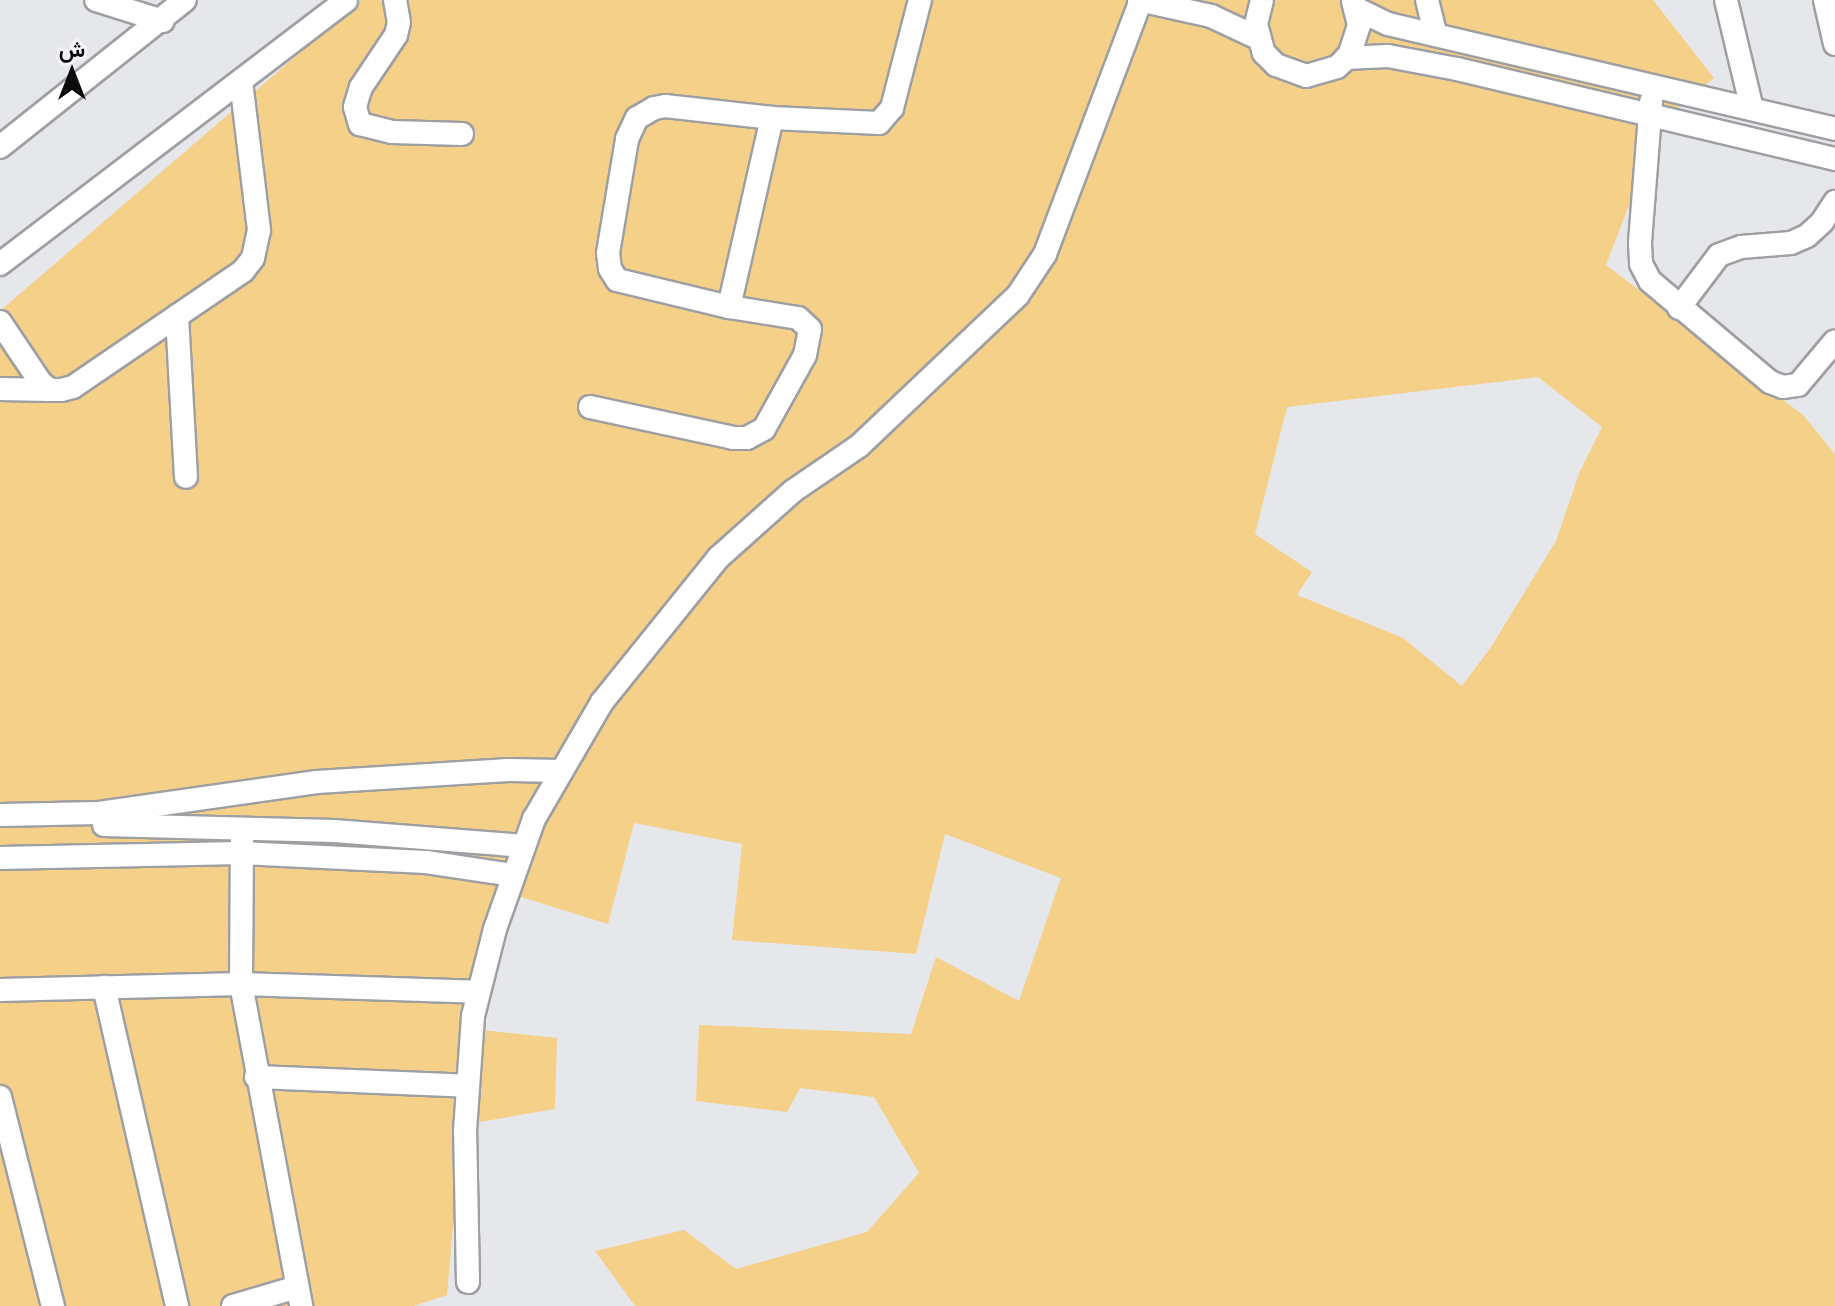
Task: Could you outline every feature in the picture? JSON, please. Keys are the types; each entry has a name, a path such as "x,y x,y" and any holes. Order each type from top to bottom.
{"street":[{"path":"96,0 163,21"},
{"path":"0,147 163,21 185,0"},
{"path":"0,264 346,0"},
{"path":"395,0 399,22 396,35 361,87 355,107 360,124 392,132 462,134"},
{"path":"590,407 733,438 757,435 771,420 805,355 810,329 798,318 729,307 630,284 613,275 608,253 627,139 637,118 658,107 863,125 883,120 892,108 920,0"},
{"path":"468,1282 465,1131 477,992 523,846 561,771 602,702 718,558 793,491 859,446 1018,295 1045,254 1140,0 1211,16 1258,38"},
{"path":"1262,0 1256,24 1258,38 1276,65 1290,72 1322,74 1346,58 1356,41 1355,5"},
{"path":"1427,0 1436,35"},
{"path":"1726,0 1752,109"},
{"path":"1825,0 1835,44"},
{"path":"1355,5 1388,24 1835,129"},
{"path":"1346,58 1388,56 1835,159"},
{"path":"0,389 73,387 243,271 258,243 241,81"},
{"path":"1652,85 1640,243 1641,264 1650,281 1770,382 1783,387 1798,385 1835,341"},
{"path":"729,307 772,118"},
{"path":"1679,308 1719,255 1741,247 1791,243 1807,236 1822,222 1835,202"},
{"path":"177,316 186,477"},
{"path":"0,322 41,383 50,390"},
{"path":"0,815 99,813 317,782 509,770 561,771"},
{"path":"0,829 129,825 242,827 523,846"},
{"path":"233,1306 299,1296 241,984 242,827"},
{"path":"0,858 241,853 426,862 513,875"},
{"path":"0,990 241,984 477,992"},
{"path":"104,987 177,1306"},
{"path":"256,1077 468,1086"},
{"path":"0,1097 53,1306"}],"shaded area":[{"path":"361,0 1653,0 1714,78 1661,122 1606,265 1803,415 1835,454 1835,1306 635,1306 595,1251 684,1230 736,1269 867,1232 919,1173 874,1097 800,1088 787,1112 696,1101 699,1025 911,1034 936,957 1019,1001 1061,878 945,834 916,954 732,940 742,844 634,823 608,924 505,892 463,1028 557,1038 555,1109 462,1125 447,1295 414,1306 0,1306 0,311","holes":["1538,377 1602,427 1580,471 1556,541 1491,647 1462,686 1403,638 1297,595 1312,572 1255,534 1287,407"]}]}
